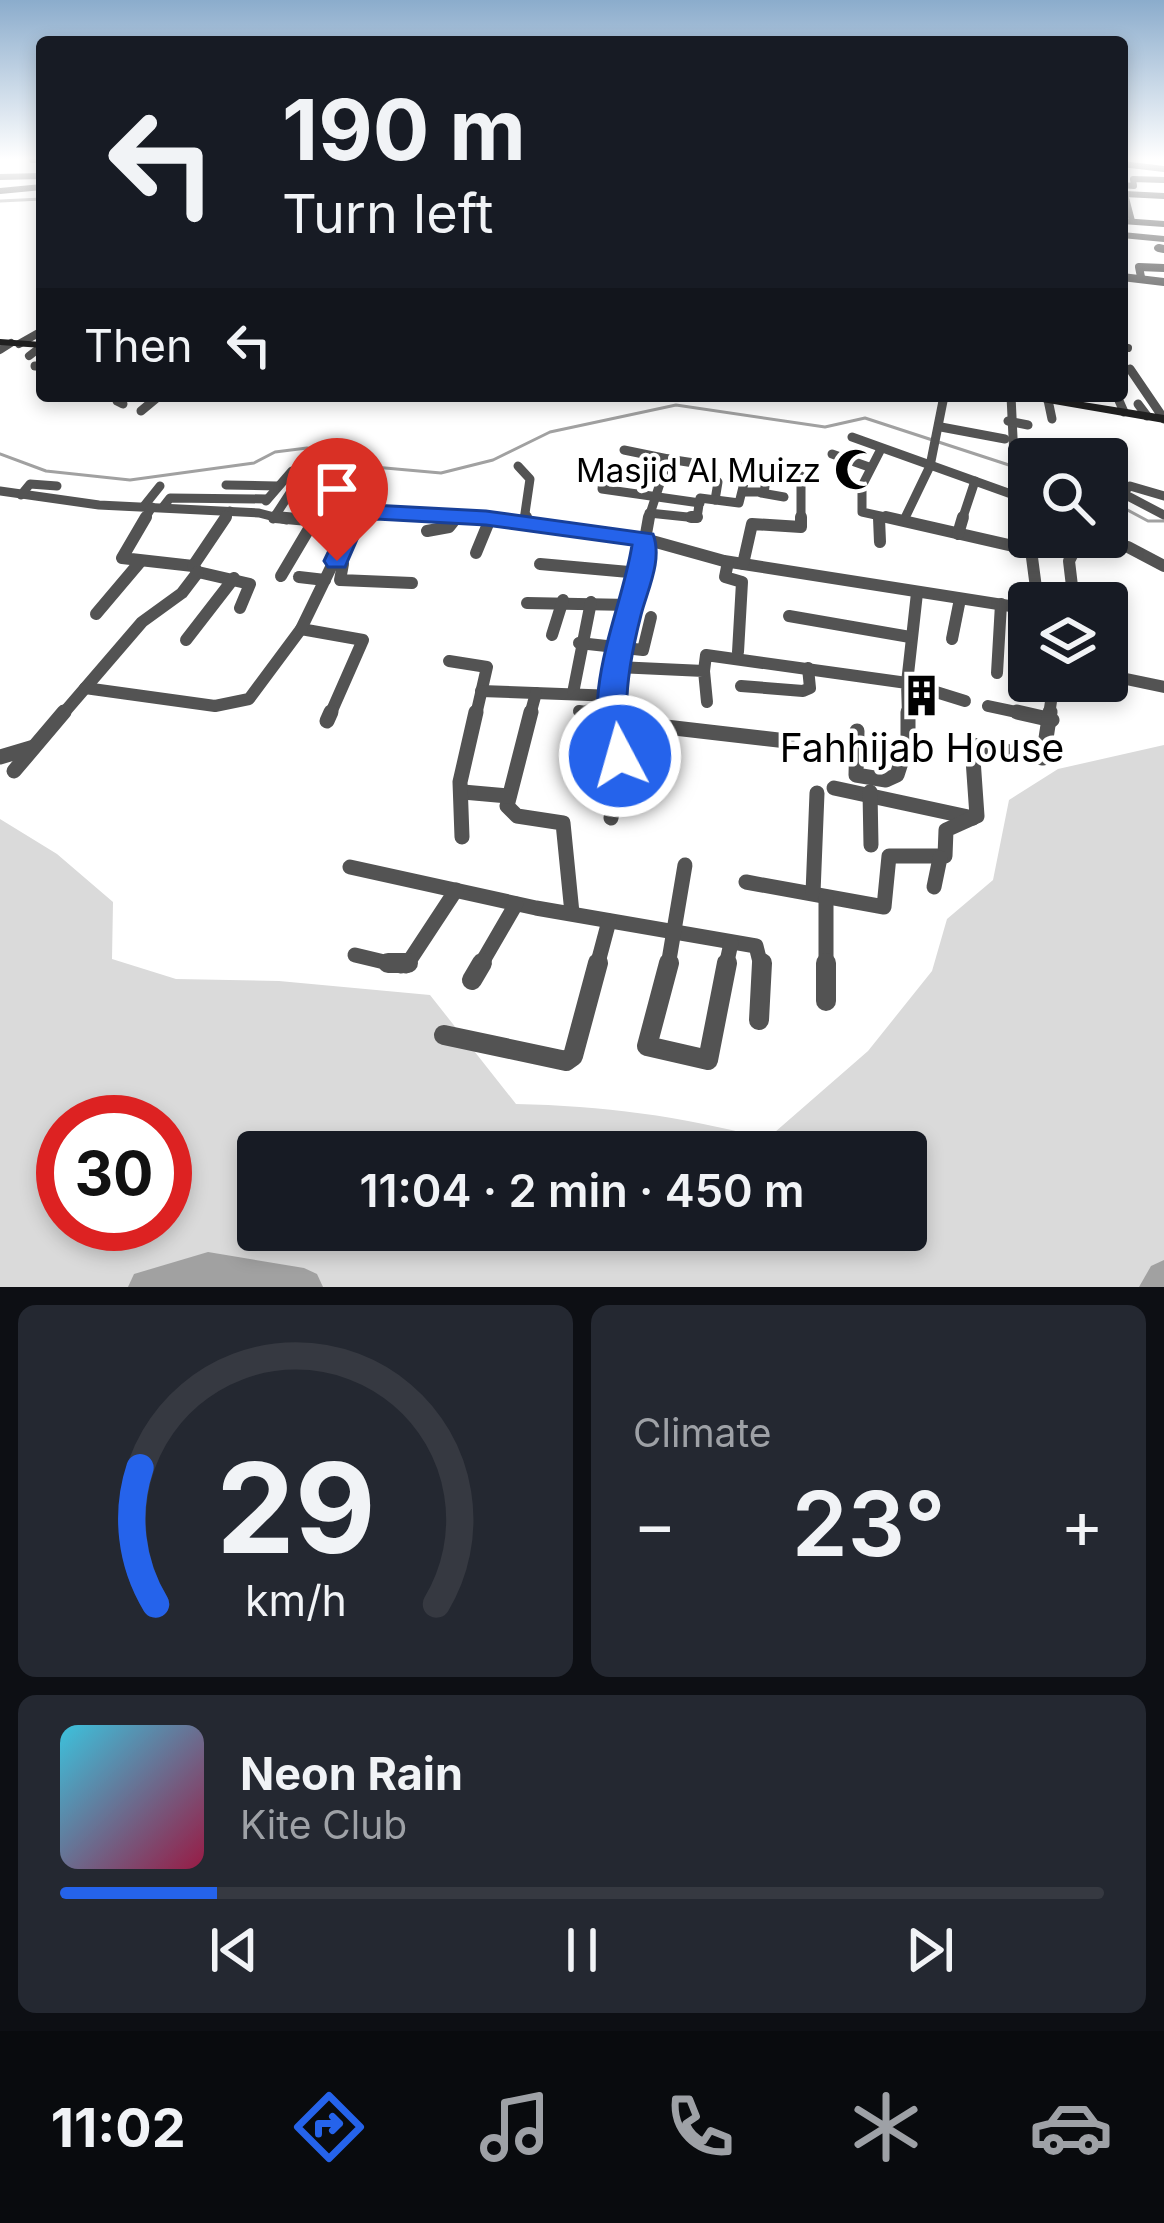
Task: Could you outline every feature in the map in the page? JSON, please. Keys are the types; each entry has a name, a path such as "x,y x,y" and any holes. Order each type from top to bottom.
{"main road":[{"path":"1092,402 1164,419"}],"street":[{"path":"1128,221 1164,224"},
{"path":"1128,236 1164,239"},
{"path":"1134,236 1139,270"},
{"path":"1128,267 1164,268"},
{"path":"1128,278 1164,282"},
{"path":"8,345 36,333"},
{"path":"1130,369 1164,419"},
{"path":"1128,380 1138,381"},
{"path":"141,411 152,402"},
{"path":"904,521 930,466 943,402"},
{"path":"1011,402 1012,438"},
{"path":"1048,402 1052,419"},
{"path":"1120,402 1124,412"},
{"path":"1138,404 1147,416"},
{"path":"1009,422 1028,425"},
{"path":"941,428 1005,439"},
{"path":"852,437 1008,493"},
{"path":"881,449 869,467 860,508 879,518 1008,545"},
{"path":"624,450 694,463"},
{"path":"832,454 869,467"},
{"path":"611,818 621,760 613,742 617,667 630,605 637,598 652,496 668,459"},
{"path":"649,513 698,518 700,498 738,504 743,480 734,478 737,464"},
{"path":"518,466 530,479 522,508 529,512 521,523"},
{"path":"761,494 769,470"},
{"path":"259,513 292,471"},
{"path":"590,472 604,476 602,489 700,503"},
{"path":"743,564 752,524 801,527 801,476"},
{"path":"205,510 229,480 278,486"},
{"path":"958,534 975,481"},
{"path":"20,495 35,482 57,486"},
{"path":"715,500 718,482"},
{"path":"160,486 153,507 122,558 234,578 253,587 240,608"},
{"path":"1164,496 1130,486 1122,494 1164,515"},
{"path":"0,491 259,513 313,522 352,524 372,512 460,515 645,539 728,562 1008,606"},
{"path":"273,518 290,493 313,492"},
{"path":"743,492 784,497"},
{"path":"153,507 170,499 267,499"},
{"path":"14,771 142,622 182,592 230,511"},
{"path":"427,531 449,527 460,515"},
{"path":"879,518 880,542"},
{"path":"476,553 490,519"},
{"path":"281,576 313,522"},
{"path":"86,688 215,706 240,704 261,686 302,628 352,524"},
{"path":"1128,548 1161,568"},
{"path":"337,561 343,565 340,580 412,583"},
{"path":"96,614 140,562"},
{"path":"728,562 725,577 742,582 738,652"},
{"path":"540,564 640,573"},
{"path":"186,640 234,578"},
{"path":"299,578 325,580"},
{"path":"826,1001 820,895 825,791 870,787 892,778 900,766 908,741 907,683 917,593"},
{"path":"952,639 959,599"},
{"path":"527,603 563,600 630,605"},
{"path":"552,635 563,600"},
{"path":"573,693 579,643 591,602"},
{"path":"997,673 1001,604"},
{"path":"789,616 910,637"},
{"path":"579,643 645,648 651,617"},
{"path":"302,628 363,640 327,721"},
{"path":"707,701 706,655 907,683 965,701"},
{"path":"448,661 485,664 460,782 462,837"},
{"path":"617,667 704,671"},
{"path":"741,686 803,691 810,688 808,668"},
{"path":"1128,680 1164,687"},
{"path":"481,692 615,697"},
{"path":"536,693 508,796 510,812 558,820 566,827 572,913"},
{"path":"934,887 940,858 947,851 946,830 975,818 980,807 972,745 1042,759 1052,702"},
{"path":"988,706 1052,720"},
{"path":"579,711 787,741"},
{"path":"856,731 854,771 870,787 975,818"},
{"path":"0,757 35,746"},
{"path":"621,760 666,768"},
{"path":"870,787 871,845"},
{"path":"463,792 508,796"},
{"path":"746,882 884,907 889,896 890,856 940,858"},
{"path":"686,865 647,1046 708,1060 731,943"},
{"path":"350,867 516,904 755,946 762,953 759,1020"},
{"path":"355,955 405,967 457,890"},
{"path":"472,980 516,904"},
{"path":"444,1035 566,1061 576,1046 609,921"}],"shaded area":[{"path":"1164,745 1164,1287 0,1287 0,819 57,854 113,902 112,959 176,979 279,981 430,995 516,1104 643,1114 733,1131 237,1131 237,1251 927,1251 927,1131 776,1131 868,1051 932,971 947,919 993,880 1009,800 1058,769"}],"waterway":[{"path":"0,454 46,471 130,480 254,463 275,452 307,448 358,458 374,467 441,473 493,460 550,432 676,405 825,427 865,418 1008,465"},
{"path":"1128,510 1148,521 1164,521"},
{"path":"147,1287 208,1271 304,1287"},
{"path":"1158,1287 1164,1279"}],"place":[{"name":"Masjid Al Muizz","path":"855,470"},
{"name":"Fahhijab House","path":"922,696"}],"route":[{"path":"337,561 352,524 372,512 486,518 645,539 637,598 630,605 617,667 613,742 620,756"}]}
